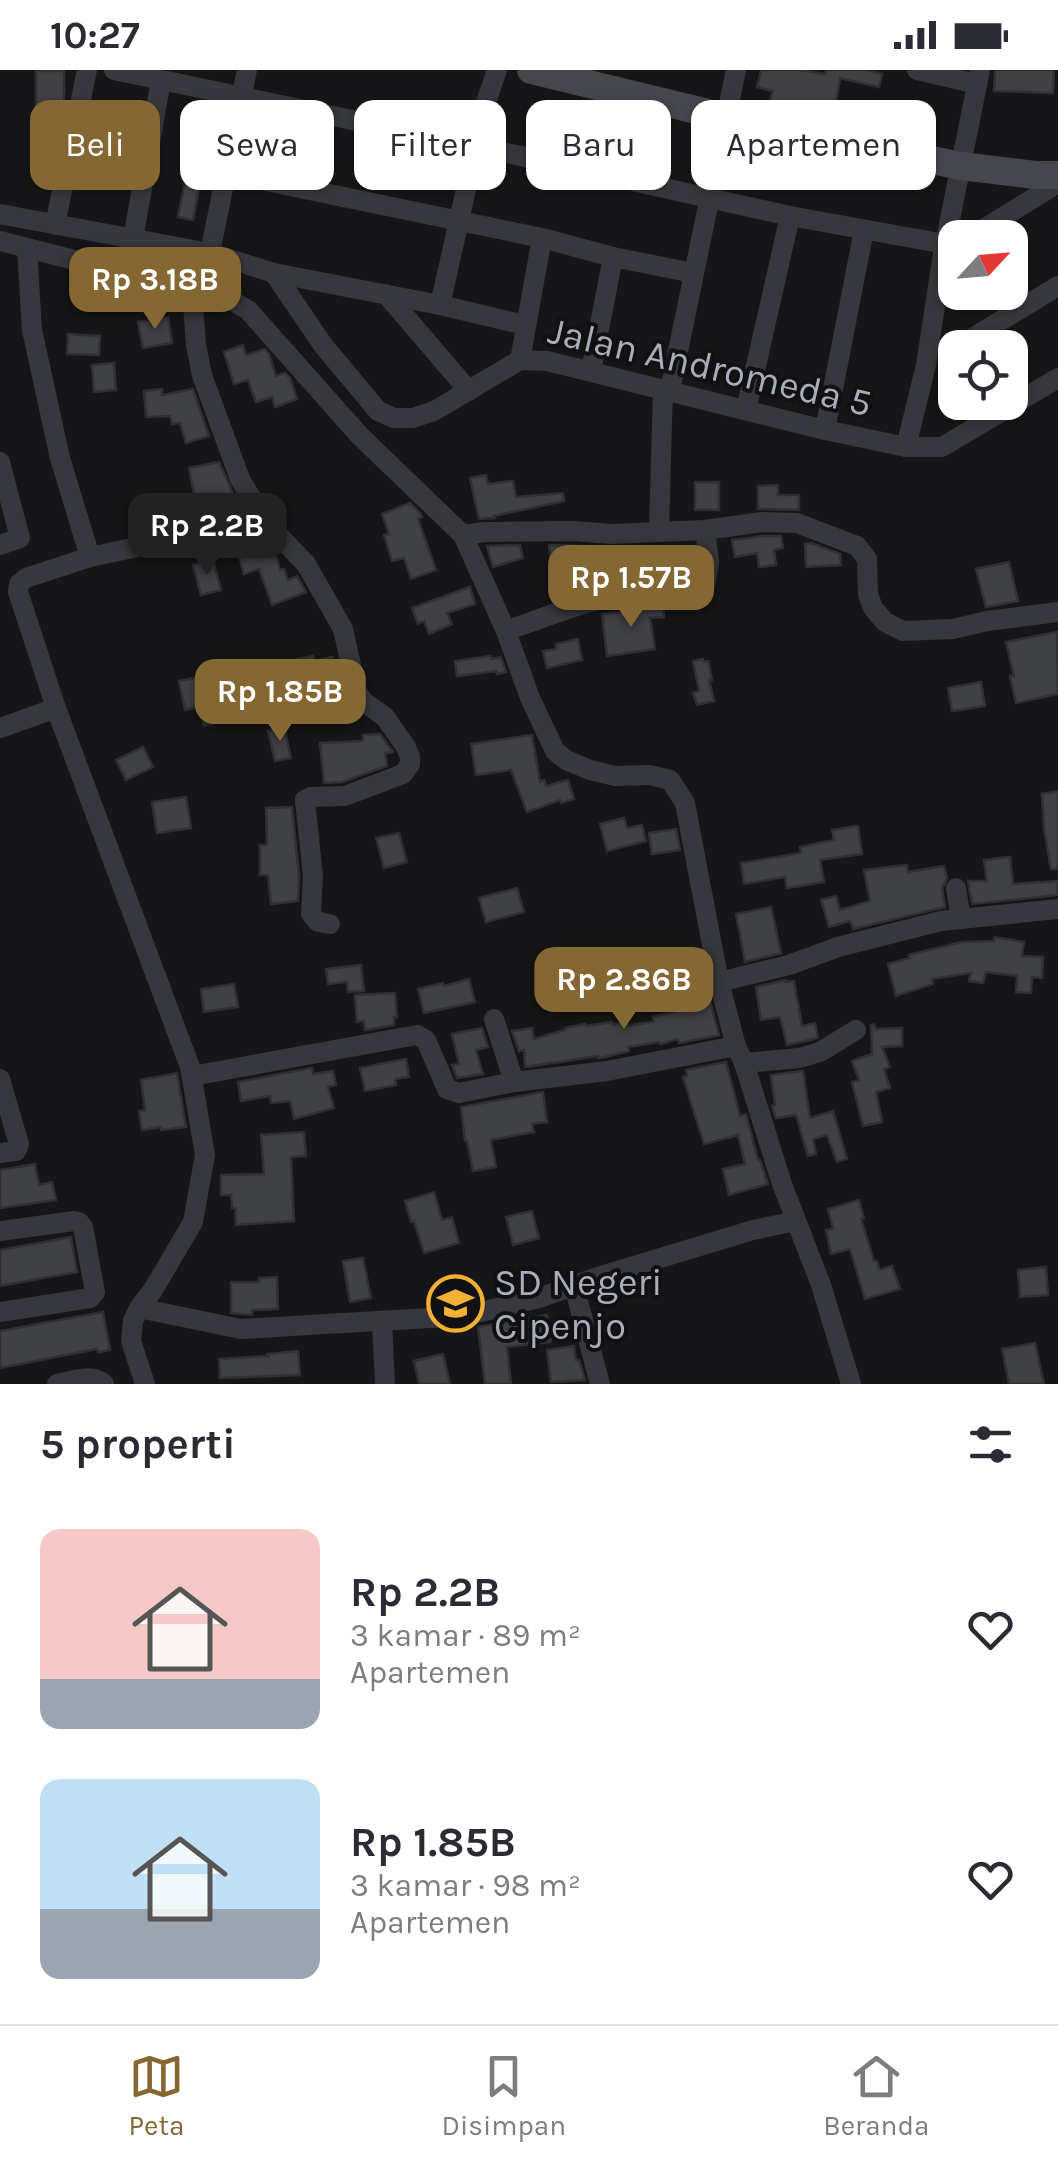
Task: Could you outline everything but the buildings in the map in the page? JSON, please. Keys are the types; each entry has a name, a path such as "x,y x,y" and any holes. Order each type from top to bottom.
{"street":[{"path":"56,225 87,70"},
{"path":"114,70 354,120"},
{"path":"241,100 248,70"},
{"path":"488,100 497,70"},
{"path":"530,70 691,109"},
{"path":"730,100 736,70"},
{"path":"917,70 978,77 953,220"},
{"path":"132,238 161,80"},
{"path":"506,152 938,246"},
{"path":"936,161 1058,179"},
{"path":"996,220 1058,179"},
{"path":"210,253 223,190"},
{"path":"305,190 693,272"},
{"path":"440,305 466,190"},
{"path":"659,530 667,390 710,190"},
{"path":"0,214 210,253 274,274 525,325"},
{"path":"746,410 790,216"},
{"path":"825,430 864,230"},
{"path":"520,360 542,238"},
{"path":"0,242 230,300 248,310 360,436 463,536 555,751 590,770 670,780 680,792 719,982 740,1055 852,1384"},
{"path":"27,248 32,330 60,458 90,557"},
{"path":"590,371 614,257"},
{"name":"Jalan Andromeda 5","path":"274,274 323,344 378,411 394,418 414,418 434,411 520,360 547,361 825,430 906,447 942,447 1058,378"},
{"path":"985,330 1058,286"},
{"path":"192,291 202,374 240,480 264,520 306,564 342,629 358,692 364,702 386,717 410,757 403,774 345,796 305,800 311,914 313,920 330,924"},
{"path":"386,294 468,391"},
{"path":"906,447 938,301"},
{"path":"926,365 938,358"},
{"path":"0,462 20,538 0,545"},
{"path":"145,1384 131,1340 133,1321 193,1222 206,1162 190,1067 56,708 18,592 19,584 38,573 90,557 264,520"},
{"path":"463,536 484,532 678,532 762,522 796,523 856,546 868,559 868,594 873,608 884,622 903,632 953,629 1058,612"},
{"path":"506,631 600,600 698,586 706,581 709,572 705,530"},
{"path":"0,728 56,708"},
{"path":"956,888 962,919"},
{"path":"719,982 788,965 838,946 941,922 1058,910"},
{"path":"494,1019 514,1082"},
{"path":"192,1076 417,1035 426,1040 448,1090 459,1094 514,1082 740,1055 799,1058 820,1052 856,1030"},
{"path":"0,1079 19,1144 16,1151 0,1153"},
{"path":"139,1308 242,1329 464,1316 539,1298 753,1230 796,1221"},
{"path":"0,1232 79,1222 84,1228 96,1292 90,1298 0,1312"},
{"path":"574,1286 600,1384"},
{"path":"382,1322 386,1384"},
{"path":"57,1384 97,1378 104,1384"}],"place":[{"name":"SD Negeri Cipenjo","path":"455,1304"}]}
